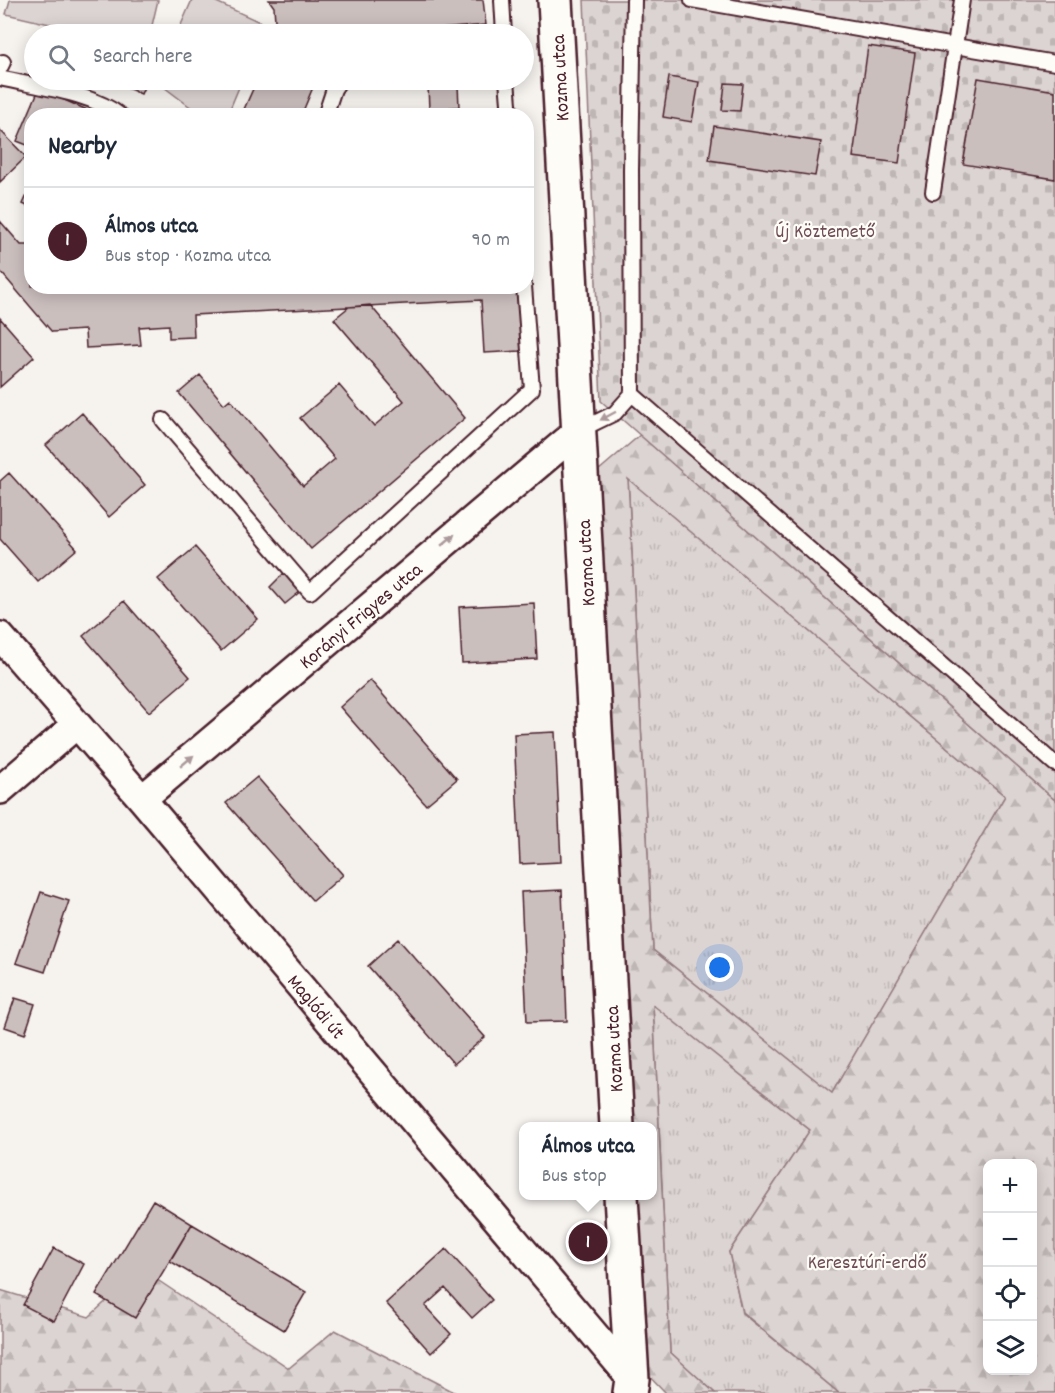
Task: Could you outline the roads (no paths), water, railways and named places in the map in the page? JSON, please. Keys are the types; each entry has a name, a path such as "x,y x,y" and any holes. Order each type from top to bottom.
{"street":[{"name":"Kozma utca","path":"555,0 617,1122"},
{"name":"Korányi Frigyes utca","path":"142,799 578,431"},
{"name":"Maglódi út","path":"0,636 142,799 633,1388"},
{"path":"0,790 76,725"},
{"path":"621,1200 633,1388"}],"lane":[{"path":"502,0 503,24"},
{"path":"578,431 615,413 632,394 631,170 634,0"},
{"path":"692,0 1055,63"},
{"path":"933,192 962,0"},
{"path":"0,78 24,83"},
{"path":"52,90 83,97 110,108"},
{"path":"328,108 334,90"},
{"path":"508,90 509,108"},
{"path":"163,420 310,592 532,389 525,294"},
{"path":"632,394 1055,764"}],"place":[{"name":"Álmos utca","path":"588,1242"}],"park label":[{"name":"Új Köztemető","path":"825,230"},
{"name":"Keresztúri-erdő","path":"867,1261"}]}
